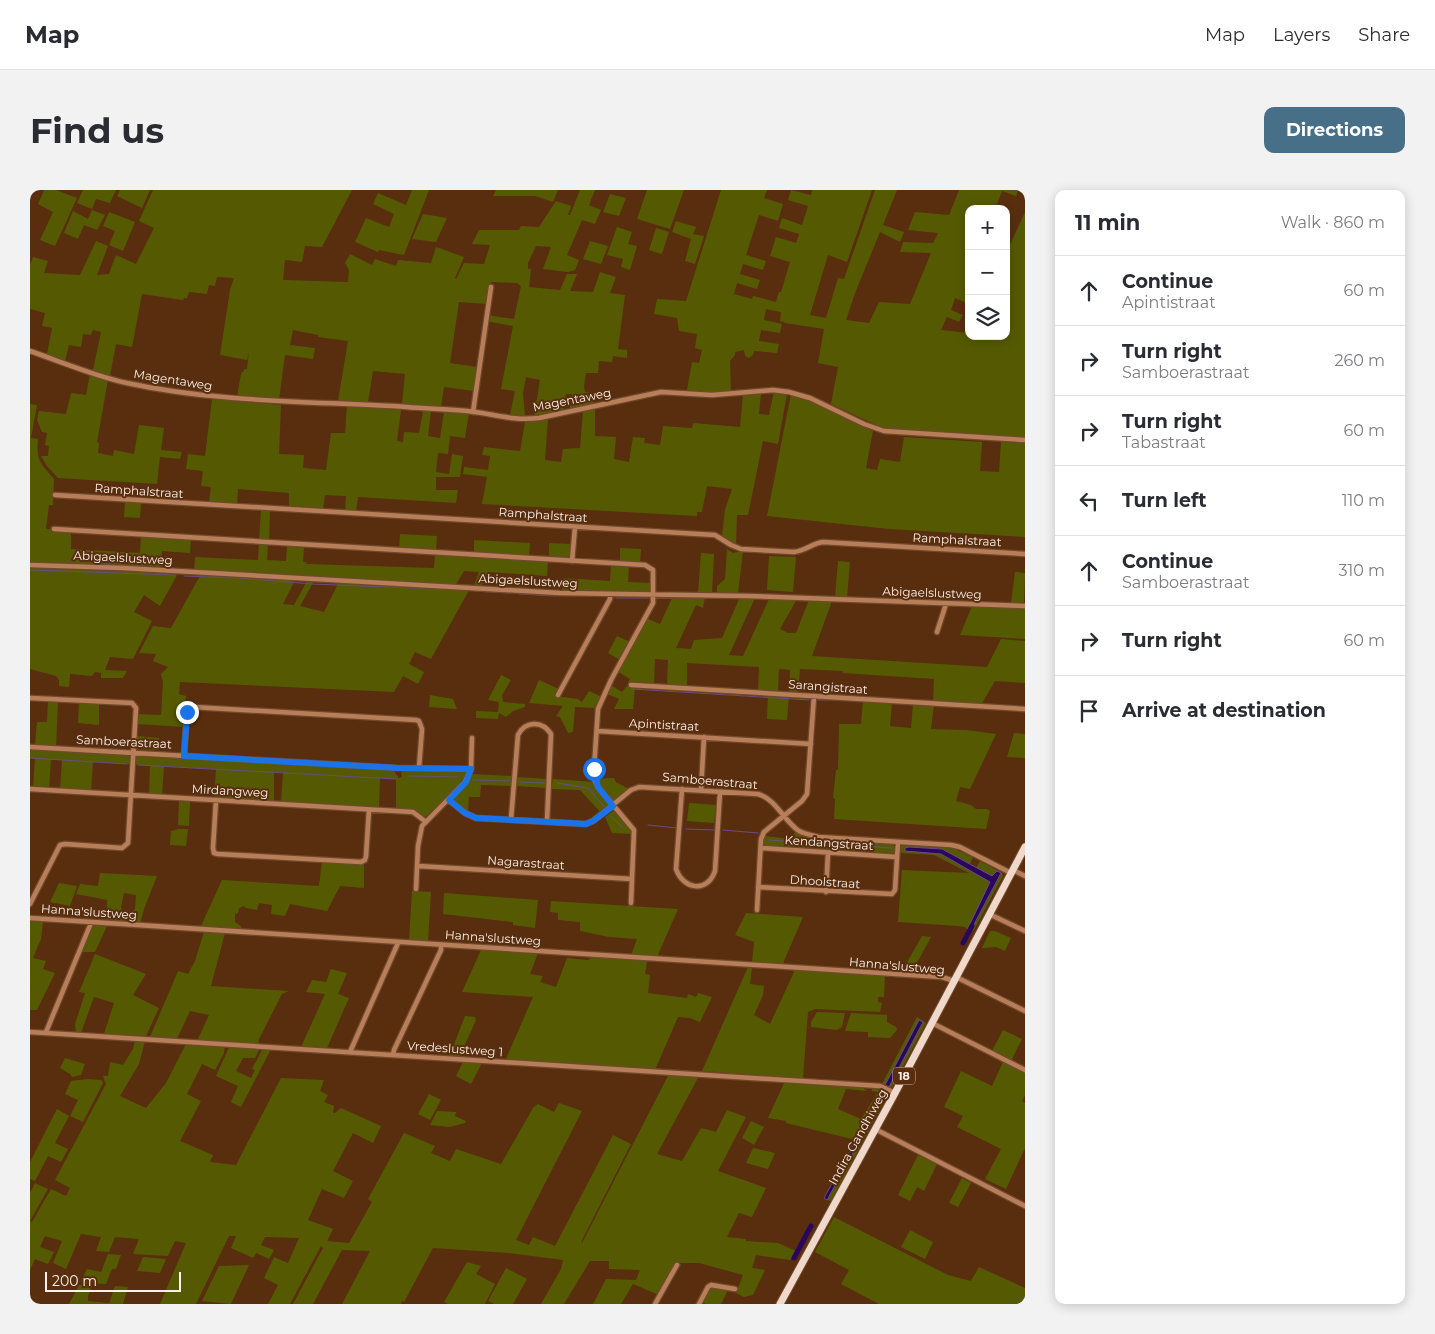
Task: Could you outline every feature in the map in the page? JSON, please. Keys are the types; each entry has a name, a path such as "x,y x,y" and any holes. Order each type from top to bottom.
{"main road":[{"name":"Indira Gandhiweg","path":"780,1304 1025,847"}],"street":[{"path":"473,412 491,287"},
{"name":"Magentaweg","path":"30,351 125,383 191,394 274,402 348,404 473,412 504,418 526,419 661,392 712,395 773,390 810,398 864,424 884,431 1025,440"},
{"name":"Ramphalstraat","path":"55,495 715,536 741,548 794,552 818,542 823,542 1025,554"},
{"path":"572,561 575,527"},
{"path":"54,528 650,567 652,570 653,603 611,680 598,709 594,769 598,787 634,830 631,903"},
{"name":"Abigaelslustweg","path":"30,566 122,568 469,588 610,594 747,596 1025,606"},
{"path":"558,695 610,598 610,594"},
{"path":"937,632 946,604"},
{"name":"Sarangistraat","path":"631,685 1025,709"},
{"path":"757,910 761,839 764,832 802,801 807,794 814,696"},
{"path":"30,698 132,703 136,708 129,840 126,846 122,848 60,845 30,904"},
{"path":"184,756 187,712 193,707 420,721 422,729 419,768"},
{"path":"511,819 518,736 524,727 535,724 544,726 551,734 547,821"},
{"name":"Apintistraat","path":"597,731 811,744"},
{"path":"701,790 704,737"},
{"path":"416,889 422,826 466,782 471,769 472,738"},
{"name":"Samboerastraat","path":"30,747 398,768 471,769"},
{"name":"Samboerastraat","path":"449,800 455,806 476,818 586,824 613,806 631,790 639,787 763,796 798,830 806,834 818,837 951,845 960,847 997,867 1025,876"},
{"name":"Mirdangweg","path":"30,789 413,812 426,822"},
{"path":"682,789 676,869 679,877 687,884 694,886 702,886 709,882 715,871 720,792"},
{"path":"216,800 212,848 214,853 218,854 360,862 365,860 366,856 369,810"},
{"path":"897,857 898,842"},
{"name":"Kendangstraat","path":"761,848 897,857"},
{"path":"826,892 828,852"},
{"name":"Dhoolstraat","path":"758,888 892,894 895,890 897,857"},
{"name":"Nagarastraat","path":"418,866 632,879"},
{"path":"989,914 1025,931"},
{"name":"Hanna'slustweg","path":"30,918 955,979 1025,1011"},
{"path":"46,1032 92,923"},
{"path":"350,1052 398,943"},
{"path":"393,1055 441,950 441,945"},
{"path":"932,1023 1025,1070"},
{"name":"Vredeslustweg 1","path":"30,1032 880,1086 892,1092"},
{"path":"875,1129 1025,1206"},
{"path":"655,1304 677,1264"},
{"path":"699,1304 711,1285 735,1289"}],"shaded area":[{"path":"44,190 56,190 77,198 55,246 40,240 53,212 38,204"},
{"path":"83,190 116,190 110,203 96,199 92,209 77,203"},
{"path":"120,190 150,190 142,208 117,196"},
{"path":"153,190 352,190 322,247 305,246 302,262 285,260 283,280 348,282 349,270 345,263 350,254 372,265 375,259 396,266 398,260 431,263 436,247 464,257 456,279 464,263 484,264 490,245 472,244 479,230 519,230 521,226 539,227 556,201 571,206 568,215 570,215 580,190 595,190 589,205 601,210 595,224 582,220 567,255 579,260 575,270 568,272 543,269 551,247 536,246 528,263 528,269 531,269 529,287 560,290 567,274 577,274 570,291 593,292 600,272 616,277 610,293 625,295 618,349 627,350 627,358 613,356 612,362 599,361 598,373 586,373 585,392 593,393 594,405 569,410 572,394 566,394 563,411 534,417 540,380 526,377 523,393 525,417 510,415 515,391 501,389 513,326 486,321 487,315 514,319 521,286 517,283 491,282 487,304 459,302 450,363 477,367 474,391 444,387 441,407 402,404 405,374 373,371 368,402 338,401 348,341 318,337 318,335 293,330 290,345 315,348 313,359 285,355 279,400 237,397 241,374 247,369 249,351 247,360 220,355 230,290 234,278 217,277 215,286 209,285 207,294 189,292 187,298 183,300 142,294 132,347 116,344 110,376 93,370 101,332 93,330 91,335 83,334 81,347 69,345 65,361 47,354 52,328 42,326 45,313 30,309 30,265 33,257 48,261 44,273 80,275 96,241 108,246 97,275 109,274 116,255 136,264 154,228 139,221"},
{"path":"412,190 429,190 404,255 379,250 378,252 355,242 366,218 389,227 394,214 373,204 378,193 406,205"},
{"path":"496,190 558,190 553,202 535,196 493,196"},
{"path":"647,190 684,190 670,229 637,219"},
{"path":"721,190 767,190 764,198 783,204 778,221 759,215 746,255 766,261 763,270 743,264 740,274 760,280 757,289 737,283 734,294 752,299 753,296 776,302 790,262 770,256 776,237 796,243 799,234 779,228 782,218 802,225 808,206 788,200 791,190 811,195 812,190 872,190 847,262 828,255 810,315 826,318 838,278 844,279 875,190 897,190 883,225 904,232 900,242 880,232 846,320 869,323 879,302 910,304 931,253 900,252 903,242 933,243 938,233 908,230 915,212 949,215 959,190 1018,190 1016,196 1002,191 997,204 999,205 965,205 965,303 955,298 951,310 963,315 959,322 947,317 941,330 965,333 965,340 1010,340 1010,245 1025,212 1025,438 885,429 831,404 838,367 818,363 824,329 785,323 780,321 781,312 766,309 764,320 782,324 780,333 761,330 759,341 779,344 777,353 754,351 753,355 749,358 745,356 744,350 735,352 730,361 731,391 710,393 687,390 692,362 699,363 702,350 695,348 697,334 679,331 677,318 654,314 657,299 686,301"},
{"path":"610,194 626,198 619,216 603,212"},
{"path":"92,210 105,215 97,230 84,225 78,239 64,233 73,211 88,219"},
{"path":"109,212 135,222 123,251 109,245 115,231 103,226"},
{"path":"423,214 447,218 436,242 412,239"},
{"path":"676,221 696,227 693,234 704,236 695,264 685,261 691,239 672,232"},
{"path":"617,227 632,232 628,244 637,246 630,270 621,267 623,259 607,255"},
{"path":"656,228 669,232 662,254 649,250"},
{"path":"590,241 608,246 601,264 583,259"},
{"path":"90,374 108,380 97,442 99,443 98,453 113,456 114,450 134,454 139,425 164,428 161,450 182,452 180,459 160,457 157,484 58,478 47,466 41,456 48,456 49,446 45,445 47,433 42,432 37,420 39,411 66,414 71,393 86,395"},
{"path":"774,392 787,394 778,444 763,441 748,515 737,515 736,545 722,537 725,510 732,489 707,486 702,512 697,512 697,516 482,504 487,477 463,474 464,467 488,470 490,456 482,455 484,447 520,451 525,422 548,419 545,460 561,462 563,449 580,448 583,411 595,409 595,436 616,437 614,459 629,462 633,437 645,438 644,443 660,445 663,426 692,428 693,423 740,427 743,395 761,393 759,414 769,415"},
{"path":"791,394 802,397 873,431 866,468 877,470 880,459 900,462 904,437 982,442 980,471 999,472 1001,442 1025,443 1025,537 889,529 767,516"},
{"path":"212,399 281,405 279,454 304,455 303,468 326,470 331,433 345,433 347,406 401,410 397,441 403,442 404,432 419,433 423,411 431,411 428,436 440,438 444,412 469,413 465,438 450,436 448,454 438,453 436,472 449,474 452,454 463,456 460,477 436,477 436,490 458,490 456,503 358,497 356,512 345,511 346,496 325,495 323,510 289,508 289,493 238,489 237,505 209,503 211,487 201,486 203,471 186,469 188,454 205,456"},
{"path":"30,404 37,405 31,438 38,439 38,457 54,479 53,505 49,505 46,529 71,531 71,549 140,553 141,536 191,539 190,553 162,551 160,569 30,564"},
{"path":"125,502 141,503 140,518 124,517"},
{"path":"261,510 270,511 269,541 259,541"},
{"path":"400,534 437,536 436,551 399,549"},
{"path":"474,540 530,543 529,557 474,554"},
{"path":"549,543 572,544 570,558 549,558"},
{"path":"259,544 268,545 267,560 286,561 287,546 304,547 303,562 307,564 434,568 435,554 548,561 547,576 488,572 481,587 474,586 479,572 464,571 455,586 194,571 195,557 258,560"},
{"path":"620,548 641,549 640,563 620,562"},
{"path":"727,549 733,553 743,551 738,593 717,593 717,586 725,579"},
{"path":"701,553 714,554 712,593 698,593"},
{"path":"769,556 796,557 793,592 767,590"},
{"path":"838,561 850,562 847,598 835,597"},
{"path":"611,565 629,566 628,582 651,583 651,593 562,591 563,578 610,581"},
{"path":"30,567 177,573 160,606 144,595 134,612 152,621 133,659 110,657 105,670 127,671 123,678 101,678 101,673 95,672 92,676 70,674 69,687 59,686 59,680 56,676 30,669"},
{"path":"1015,572 1025,573 1024,605 1011,604"},
{"path":"201,574 295,580 283,604 294,605 307,581 314,581 300,606 324,612 339,582 468,589 468,592 431,659 415,652 409,664 424,672 418,684 403,676 394,692 180,682 179,694 186,696 184,727 137,724 138,714 161,715 163,682 161,674 168,667 153,661 156,654 139,653 153,626 171,628"},
{"path":"673,596 705,597 703,608 696,605 676,648 691,649 694,640 722,638 740,597 755,598 729,655 743,656 769,599 797,599 780,629 788,633 796,633 809,600 832,601 812,656 987,667 1001,639 1025,641 1025,683 995,681 981,705 933,702 934,679 800,669 798,693 789,692 790,670 779,669 778,692 758,690 759,667 687,663 687,687 667,686 668,660 655,659 654,684 628,683 630,679 617,671 646,618 660,624"},
{"path":"972,606 1025,607 1025,639 960,635"},
{"path":"617,636 630,642 620,660 608,653"},
{"path":"501,675 511,680 502,695 503,702 525,704 525,707 513,711 506,717 499,713 498,719 476,718 476,711 498,712 499,702 488,700"},
{"path":"539,680 559,689 556,696 578,699 582,702 589,691 602,697 596,708 575,707 573,732 568,733 560,717 556,716 563,706 529,703"},
{"path":"611,685 622,692 627,686 635,687 633,709 614,709 619,699 607,694"},
{"path":"768,694 789,695 787,720 767,719"},
{"path":"430,695 453,699 457,709 429,707"},
{"path":"48,700 58,701 56,747 35,745 37,722 47,722"},
{"path":"863,700 892,702 890,726 911,728 913,704 934,705 931,729 966,730 996,734 970,789 960,787 956,801 971,805 976,809 987,809 990,811 986,829 834,819 835,799 833,798 836,770 838,770 839,724 861,724"},
{"path":"79,702 99,703 99,725 78,723"},
{"path":"1014,733 1025,734 1025,758 1007,757"},
{"path":"136,736 159,738 159,750 135,749"},
{"path":"30,748 127,754 130,757 130,764 93,762 91,791 60,790 62,760 51,760 49,789 33,788 35,759 30,758"},
{"path":"136,755 393,770 399,778 402,777 403,769 468,771 464,781 430,815 424,817 413,810 396,808 396,779 380,778 379,807 375,809 281,803 283,773 274,772 274,802 214,798 216,769 164,766 162,796 149,795 150,766 133,764"},
{"path":"472,774 512,776 512,786 481,785 480,797 469,797 468,813 455,803 454,797"},
{"path":"517,777 547,779 547,788 516,786"},
{"path":"614,778 616,782 629,789 617,800 612,800 602,790 597,780"},
{"path":"553,779 594,782 610,806 601,813 580,790 551,789"},
{"path":"179,801 190,802 189,826 178,825"},
{"path":"689,803 716,805 714,823 687,821"},
{"path":"613,811 629,827 632,834 612,833 605,817"},
{"path":"188,829 186,846 170,845 171,831"},
{"path":"796,831 812,838 892,843 895,851 892,855 770,847 764,844 765,836 790,839"},
{"path":"902,844 953,848 973,857 970,864 942,849 905,850 941,854 990,882 968,930 965,927 958,926 898,922 902,870 969,873 934,855 901,853 900,848"},
{"path":"905,848 942,849 992,876 997,871 1001,873 970,932 968,928 990,882 941,854 905,851"},
{"path":"322,861 364,863 364,888 340,886 327,911 290,904 285,916 271,914 272,905 259,903 257,910 244,906 239,908 238,913 235,914 235,922 241,926 242,931 200,928 222,880 319,886"},
{"path":"980,861 1002,873 1003,876 974,930 971,931 1001,874 992,876 976,868"},
{"path":"100,873 157,876 140,924 128,923 129,915 135,909 136,895 124,893 121,907 123,914 126,916 126,923 106,921 107,900 76,894 80,884 98,886"},
{"path":"59,883 77,886 70,906 50,902"},
{"path":"412,891 431,892 428,942 409,941"},
{"path":"444,893 538,900 535,928 513,925 513,922 443,914"},
{"path":"551,901 678,909 657,957 631,956 637,939 609,937 580,931 580,922 558,920 558,913 550,912"},
{"path":"746,913 803,917 783,965 752,963 754,942 735,935"},
{"path":"30,921 43,922 41,939 33,958 46,961 43,969 55,973 37,1010 30,1010"},
{"path":"93,925 107,926 95,952 82,952"},
{"path":"990,931 995,931 1011,938 1005,951 996,947 982,948"},
{"path":"204,932 225,933 211,986 289,991 282,994 259,1039 258,1045 197,1041 209,1015 190,1011 177,1039 150,1037 178,971 188,974 195,961"},
{"path":"922,936 931,937 912,972 902,971"},
{"path":"481,950 538,953 530,974 543,976 540,982 556,987 567,958 588,960 592,957 647,961 645,974 650,975 648,993 687,998 688,994 696,997 698,993 712,997 700,1022 690,1018 678,1017 655,1070 505,1061 533,997 462,992"},
{"path":"95,954 146,974 133,995 159,1008 146,1036 104,1034 114,1003 94,997 81,1033 76,1032 75,1024 85,993 79,992"},
{"path":"748,967 752,968 750,984 764,986 763,995 754,1015 770,1024 795,970 885,975 884,997 878,997 878,1002 882,1003 880,1012 815,1009 808,1012 803,1078 702,1071"},
{"path":"331,969 347,973 338,994 349,998 327,1048 301,1047 325,994 306,992 312,980 326,982"},
{"path":"817,1012 845,1013 842,1027 837,1030 811,1027 811,1022"},
{"path":"851,1013 887,1015 887,1022 896,1027 897,1030 890,1038 868,1037 868,1032 845,1031"},
{"path":"465,1016 475,1017 476,1020 459,1058 449,1057"},
{"path":"917,1017 926,1023 892,1087 889,1087 923,1022 919,1020 885,1085 882,1084"},
{"path":"919,1020 923,1022 889,1087 885,1085"},
{"path":"1003,1030 1022,1039 1011,1061 992,1051"},
{"path":"135,1040 145,1041 139,1064 120,1096 146,1108 166,1083 187,1042 225,1045 224,1053 215,1070 202,1064 187,1094 201,1101 180,1141 213,1155 210,1162 236,1165 281,1078 324,1080 320,1091 328,1095 324,1102 334,1106 333,1113 341,1108 381,1126 373,1143 353,1133 333,1171 353,1181 344,1198 322,1189 308,1220 333,1229 327,1241 349,1243 372,1202 368,1199 404,1133 435,1146 431,1153 450,1161 456,1149 501,1164 533,1108 538,1104 554,1112 559,1103 582,1111 516,1240 529,1245 533,1237 555,1246 613,1135 631,1144 582,1243 669,1074 699,1076 657,1154 682,1161 701,1128 716,1132 727,1110 746,1117 718,1171 766,1188 752,1217 739,1213 727,1237 746,1239 746,1241 778,1243 796,1251 790,1260 756,1255 752,1268 765,1270 753,1295 744,1297 736,1293 743,1275 699,1263 676,1263 659,1295 633,1284 621,1304 593,1304 606,1279 636,1280 640,1270 609,1269 609,1261 590,1261 564,1304 541,1304 561,1269 563,1260 509,1253 433,1248 404,1302 402,1301 401,1304 342,1304 370,1251 342,1250 313,1304 293,1304 323,1248 321,1246 290,1304 268,1304 278,1285 264,1278 274,1257 288,1263 299,1238 265,1237 261,1245 274,1250 269,1259 256,1253 253,1258 231,1248 236,1236 229,1236 196,1304 160,1304 186,1243 175,1241 168,1256 133,1254 139,1239 115,1237 109,1252 96,1251 101,1237 81,1234 66,1269 53,1263 62,1241 45,1236 40,1247 54,1252 48,1264 35,1259 30,1270 30,1221 32,1222 51,1189 66,1196 70,1188 55,1180 106,1084 103,1076 108,1076 110,1062 123,1065 133,1049"},
{"path":"230,1045 260,1048 255,1058 243,1058 236,1071 251,1078 255,1070 252,1069 263,1048 273,1049 270,1051 241,1107 231,1102 238,1086 216,1076"},
{"path":"65,1058 85,1064 81,1075 72,1077 60,1068"},
{"path":"463,1062 482,1063 471,1084 456,1076"},
{"path":"1003,1062 1025,1073 1025,1095 1022,1101 1025,1103 1025,1148 1006,1189 985,1179 1001,1149 957,1127 963,1116 944,1107 961,1071 992,1086"},
{"path":"101,1080 103,1083 83,1122 70,1116 78,1100 65,1094 71,1081"},
{"path":"785,1081 862,1087 867,1091 846,1089 838,1109 861,1119 878,1092 871,1091 873,1088 883,1091 856,1140 768,1118"},
{"path":"883,1091 886,1093 827,1200 824,1198"},
{"path":"886,1093 888,1094 831,1201 827,1200"},
{"path":"429,1094 441,1100 430,1120 418,1114"},
{"path":"57,1109 69,1116 55,1143 68,1149 61,1162 48,1156 35,1181 30,1179 30,1162"},
{"path":"437,1111 456,1112 455,1116 466,1121 465,1123 450,1127 430,1125"},
{"path":"751,1121 764,1127 754,1145 742,1138"},
{"path":"753,1148 775,1153 768,1169 746,1163"},
{"path":"918,1155 937,1164 924,1191 917,1187 910,1201 898,1195"},
{"path":"962,1178 971,1183 958,1207 949,1203"},
{"path":"35,1183 48,1189 30,1221 30,1193"},
{"path":"834,1217 948,1275 971,1281 979,1267 1025,1288 1025,1304 879,1304 841,1284 849,1270 815,1252"},
{"path":"910,1230 933,1242 925,1259 901,1247"},
{"path":"108,1254 121,1255 116,1269 112,1269 106,1284 83,1283 87,1269 101,1272"},
{"path":"143,1257 166,1259 160,1273 137,1271"},
{"path":"467,1262 481,1266 476,1274 495,1284 485,1304 448,1304 444,1302"},
{"path":"249,1265 231,1304 202,1301 219,1266"},
{"path":"506,1268 527,1279 513,1304 494,1304 488,1301"},
{"path":"79,1285 92,1285 88,1301 109,1303 115,1286 128,1287 123,1304 69,1304"},
{"path":"711,1286 728,1290 721,1304 706,1304 703,1302"}],"waterway":[{"path":"30,570 175,575"},
{"path":"184,576 312,584 464,590"},
{"path":"475,591 511,593"},
{"path":"519,594 555,596"},
{"path":"616,598 650,598"},
{"path":"632,689 809,700"},
{"path":"818,700 828,700"},
{"path":"30,758 127,764"},
{"path":"138,765 396,779"},
{"path":"409,776 457,777"},
{"path":"473,780 512,781"},
{"path":"520,782 546,783"},
{"path":"557,783 588,788 605,808"},
{"path":"611,816 622,827"},
{"path":"648,825 677,828"},
{"path":"686,829 715,830"},
{"path":"723,830 758,833"},
{"path":"769,840 891,848"},
{"path":"963,943 972,926"},
{"path":"794,1258 811,1226"}],"route":[{"path":"187,712 184,756 398,768 471,769 466,782 449,800 465,813 476,818 586,824 613,806 598,787 594,769"}]}
